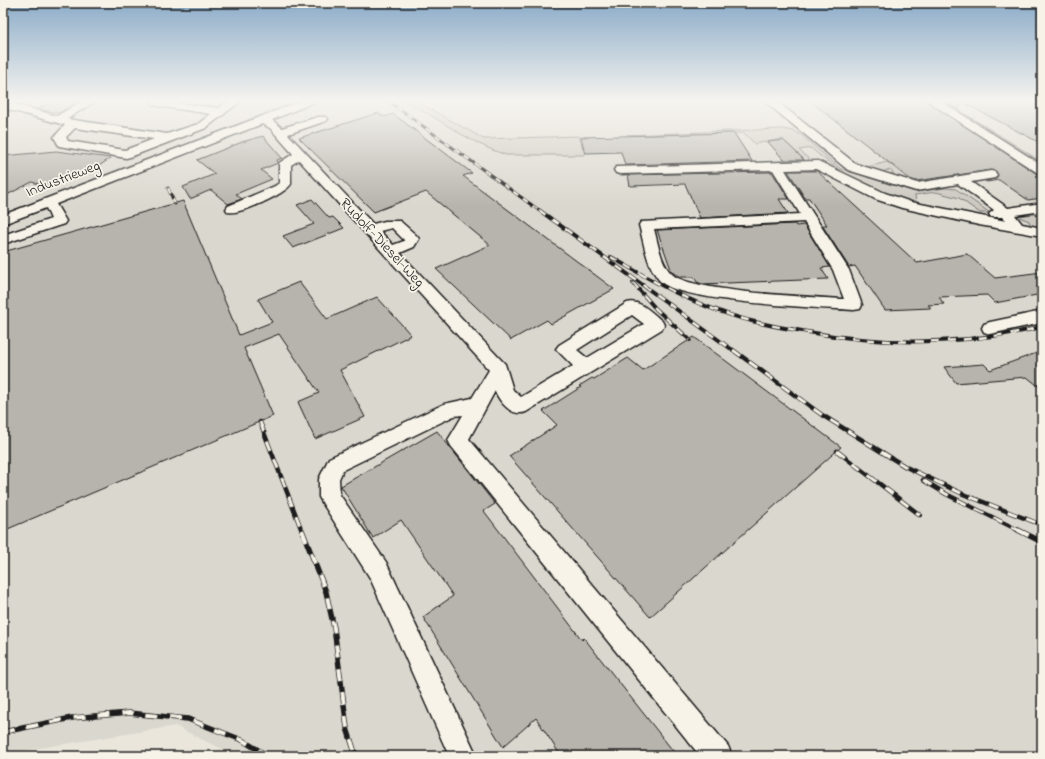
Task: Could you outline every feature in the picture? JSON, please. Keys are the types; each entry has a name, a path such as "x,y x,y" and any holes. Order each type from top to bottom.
{"street":[{"path":"61,135 60,137 63,144 126,154 180,135"},
{"path":"155,135 174,138"},
{"name":"Industrieweg","path":"3,220 223,135"},
{"name":"Rudolf-Diesel-Weg","path":"283,135 499,369"},
{"path":"812,135 852,167 916,187 991,175"},
{"path":"987,135 1042,170"},
{"path":"233,209 280,189 285,184 285,163 300,155"},
{"path":"620,170 811,165 826,168 850,183 880,196 952,212 1008,219 1042,232"},
{"path":"777,167 840,270 854,305 791,301 702,291 668,280 661,271 646,225 808,218"},
{"path":"955,181 1008,219"},
{"path":"3,240 59,221 48,202"},
{"path":"1008,219 1042,207"},
{"path":"370,230 385,225 395,224 412,239 409,244 390,252"},
{"path":"499,369 506,393 519,407 656,326 633,308 565,349 586,367"},
{"path":"990,328 1042,317"},
{"path":"499,369 458,440 718,756"},
{"path":"462,756 378,570 330,498 329,479 336,464 451,409 478,405"}],"shaded area":[{"path":"3,135 1042,135 1042,756 236,756 175,726 3,754"},
{"path":"463,135 478,135 484,139 579,136 585,155 506,155"},
{"path":"746,135 801,135 841,169 912,191 946,188 956,189 990,213 980,213 959,198 936,192 915,195 916,204 860,182 836,167 811,148 799,150 810,160 807,162 782,139 755,144"},
{"path":"989,135 1000,135 1042,162 1042,168"},
{"path":"887,162 909,179 903,179 886,174 894,173 890,170 884,171 885,173 883,173 867,167"},
{"path":"1034,214 1042,218 1042,229 1031,226 1029,221 1017,216"}],"building":[{"path":"307,135 422,135 472,173 463,176 614,289 551,324 547,320 511,340 436,269 490,245 426,192 374,212 299,138"},
{"path":"736,135 752,161 625,165 621,152 585,153 581,137"},
{"path":"854,135 979,135 1037,174 1042,175 1042,198 1028,200 999,180 985,181 995,179 998,176 996,171 991,170 916,181 910,179"},
{"path":"1026,135 1042,135 1042,144"},
{"path":"263,136 282,158 277,160 278,163 261,170 272,179 236,194 242,199 228,204 211,190 190,199 183,187 215,174 197,160 242,142"},
{"path":"783,140 804,160 784,160 768,142"},
{"path":"56,151 111,158 91,171 85,170 51,188 32,182 3,197 3,156"},
{"path":"788,171 817,171 917,263 967,254 995,278 1042,272 1042,294 995,303 987,295 939,297 944,304 928,305 931,308 885,310 855,266 849,267 822,225 827,225 809,198 805,198"},
{"path":"772,172 789,199 779,199 788,213 700,218 685,184 630,186 628,175"},
{"path":"312,199 329,218 333,217 344,228 293,248 283,236 314,224 297,205"},
{"path":"183,201 239,335 272,322 258,299 299,282 327,319 377,297 411,335 340,370 365,417 315,439 298,402 319,393 279,334 244,348 273,416 3,531 3,252"},
{"path":"795,224 796,226 804,225 830,267 821,268 828,279 702,284 697,282 694,277 681,277 672,272 657,230"},
{"path":"694,337 841,447 650,617 509,456 557,425 543,411 581,387 579,386 592,378 594,379 628,358 643,370"},
{"path":"1042,351 1042,389 1027,377 956,383 944,367 984,364 990,370"},
{"path":"437,431 495,504 484,511 582,640 584,638 677,756 561,756 536,718 503,747 423,617 453,596 401,520 373,538 341,486"}],"railway":[{"path":"436,135 540,211"},
{"path":"168,188 175,204"},
{"path":"539,210 734,351"},
{"path":"611,257 664,287 705,306 730,315 774,326 838,337 867,340 925,342 984,337 1042,327"},
{"path":"633,283 656,309 690,340"},
{"path":"733,350 822,415 906,467 963,494 1042,525"},
{"path":"260,422 302,531"},
{"path":"837,451 920,515"},
{"path":"923,480 946,494 1042,542"},
{"path":"302,530 326,592 334,628 347,728 356,756"},
{"path":"3,732 72,718 129,713 188,719 242,740 268,756"}]}
